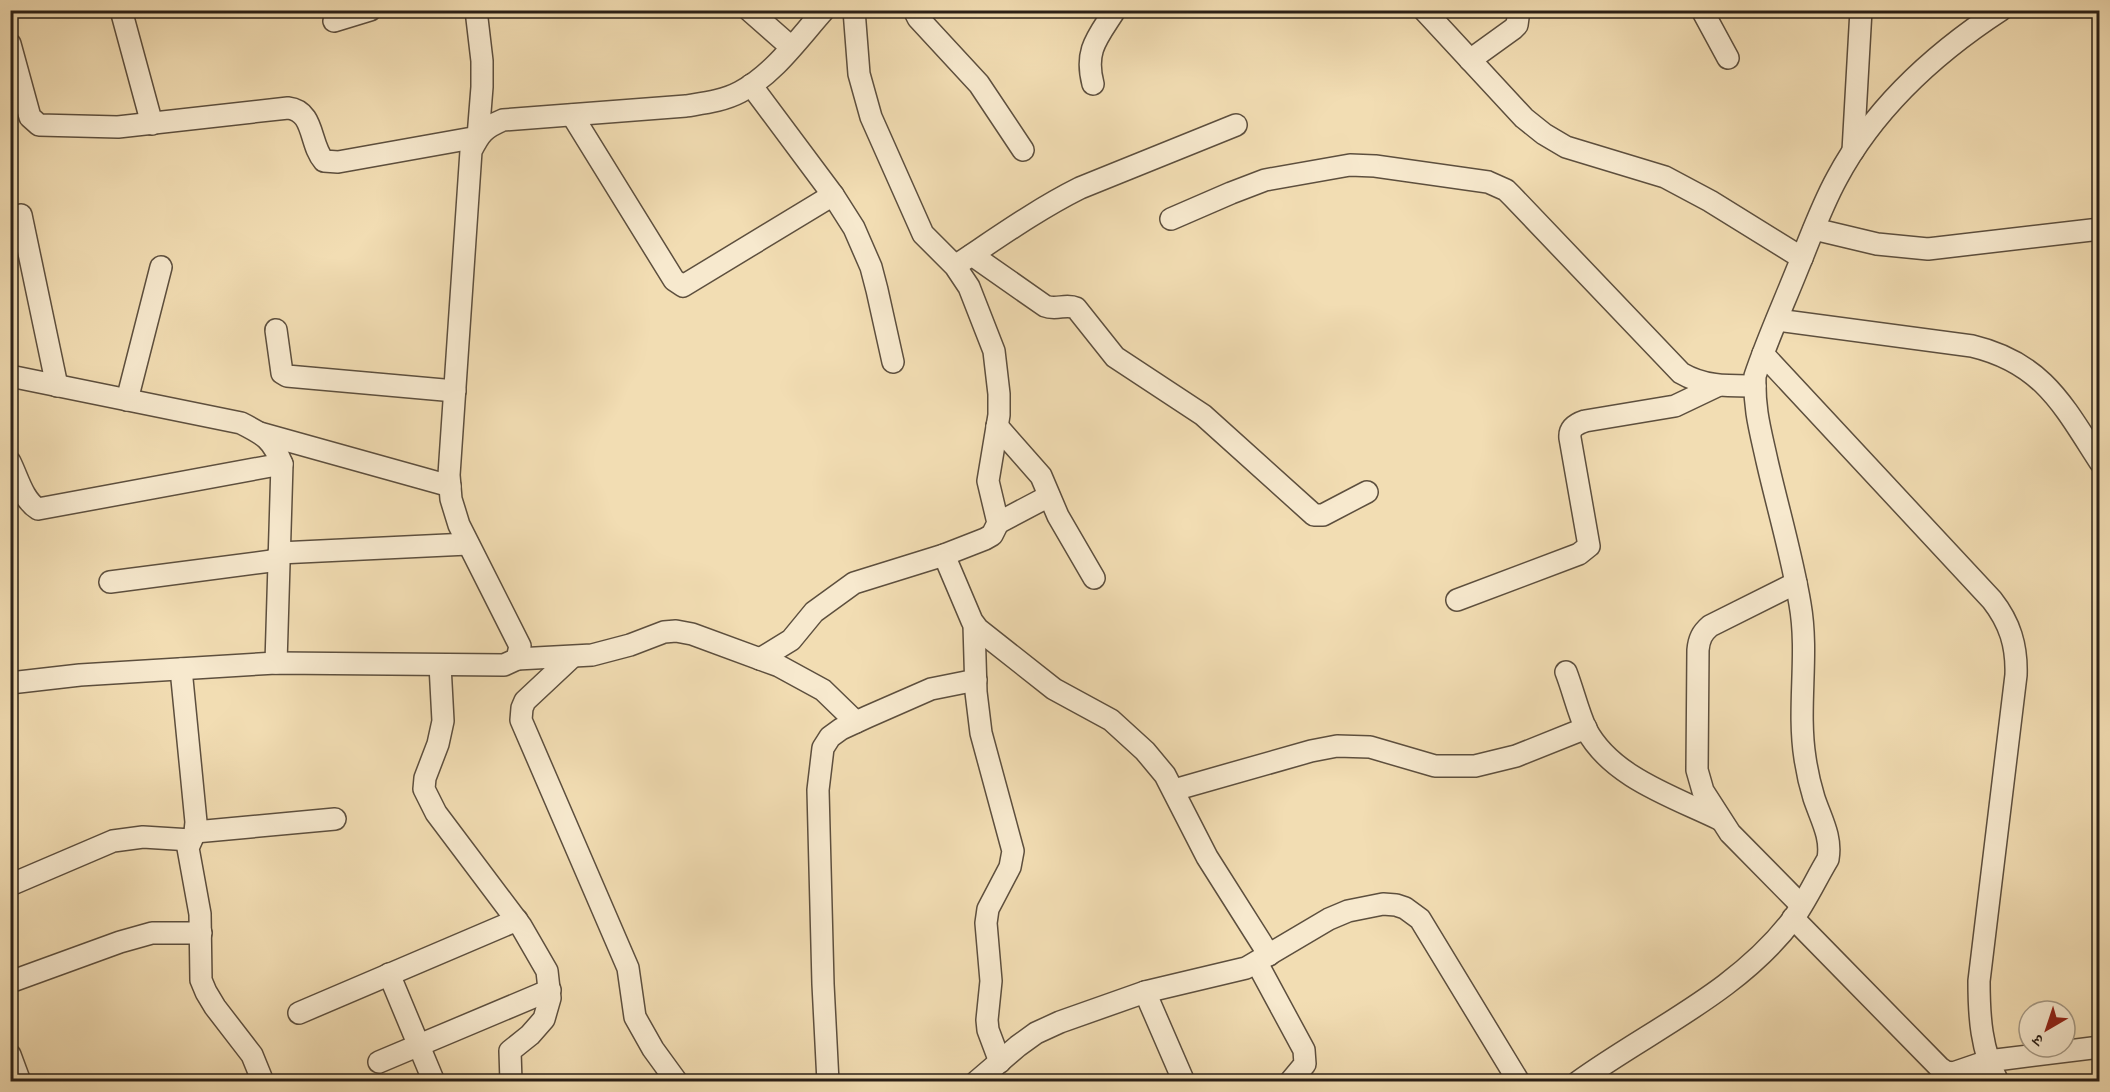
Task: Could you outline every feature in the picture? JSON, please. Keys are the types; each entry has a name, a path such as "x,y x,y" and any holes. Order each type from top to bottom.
{"street":[{"path":"121,10 152,124"},
{"path":"334,21 370,10"},
{"path":"476,10 482,61 478,136"},
{"path":"749,10 790,48"},
{"path":"517,659 520,646 459,525 451,500 449,475 471,151 478,136 487,126 503,120 713,102 740,92 763,76 824,10"},
{"path":"854,10 859,74 871,117 923,234 1045,306 1054,309 1068,306 1076,308 1115,357 1203,415 1314,515 1323,515 1367,492"},
{"path":"914,10 918,18 979,84 1023,150"},
{"path":"1093,84 1089,68 1094,45 1115,10"},
{"path":"1424,10 1524,117 1544,134 1566,147 1672,180 1802,258"},
{"path":"1470,60 1517,25 1519,10"},
{"path":"1702,10 1728,57"},
{"path":"1852,152 1861,10"},
{"path":"1578,1082 1611,1058 1688,1012 1746,967 1775,939 1797,911 1828,860 1830,849 1827,833 1807,774 1803,746 1804,633 1796,583 1757,425 1754,400 1755,376 1814,229 1837,178 1852,152 1899,92 1934,58 2001,10"},
{"path":"10,44 30,117 39,125 118,127 296,109 308,120 319,155 331,162 478,136"},
{"path":"751,85 833,195 854,228 871,267 893,362"},
{"path":"572,115 674,280 683,286 833,195"},
{"path":"964,260 1000,234 1080,188 1236,125"},
{"path":"1171,219 1265,180 1335,166 1375,166 1488,182 1506,190 1682,373 1700,382 1717,386 1755,386"},
{"path":"21,214 57,386"},
{"path":"1814,229 1877,244 1928,249 2100,229"},
{"path":"964,260 969,287 993,351 999,394 997,426 988,481 998,524"},
{"path":"127,400 161,267"},
{"path":"1777,320 1972,346 2001,355 2027,369 2051,390 2100,462"},
{"path":"276,330 282,373 287,376 455,391"},
{"path":"1763,354 1992,600 2009,626 2016,658 2016,675 1979,981 1981,1027 1993,1074"},
{"path":"10,376 241,423 260,433 450,486"},
{"path":"1457,600 1579,554 1589,546 1569,432 1574,427 1585,421 1674,406 1717,386"},
{"path":"997,426 1041,476 1049,496 1094,578"},
{"path":"260,433 274,446 282,464 276,663"},
{"path":"10,462 28,500 38,509 282,464"},
{"path":"760,659 791,640 814,612 854,583 944,555 985,539 992,535 998,524 1049,496"},
{"path":"110,582 279,556 468,544"},
{"path":"944,555 974,625 981,733 1013,851 1010,867 988,909 986,923 991,981 987,1020 999,1062"},
{"path":"1796,583 1710,626 1699,640 1697,770 1703,791 1720,819 1797,911 1946,1072 1956,1076 1993,1074 2100,1047"},
{"path":"974,625 1054,689 1122,729 1156,764 1174,790 1207,858 1263,959 1304,1050 1305,1064 1290,1082"},
{"path":"10,683 80,675 276,663 504,665 517,659 572,657 610,651 664,632 676,631 692,634 779,666 822,690 856,722"},
{"path":"572,657 525,701 521,720 628,968 635,1017 677,1082"},
{"path":"440,665 443,721 438,744 425,778 424,789 436,813 517,920 547,971 550,998 544,1019 530,1035 510,1051 511,1082"},
{"path":"181,669 196,822 188,854 200,914 201,980 206,992 252,1055 263,1082"},
{"path":"1566,672 1586,728 1605,754 1633,776 1720,819"},
{"path":"828,1082 818,790 823,748 830,737 856,722 932,690 976,681"},
{"path":"1174,790 1311,751 1337,746 1371,747 1435,766 1475,766 1516,756 1586,728"},
{"path":"10,885 113,841 143,837 193,836 335,819"},
{"path":"976,1082 1036,1033 1060,1022 1145,992 1239,970 1263,959 1329,919 1348,911 1383,904 1405,908 1420,919 1520,1082"},
{"path":"299,1013 517,920"},
{"path":"10,982 140,936 152,933 201,933"},
{"path":"390,974 434,1082"},
{"path":"379,1062 550,990"},
{"path":"1145,992 1184,1082"},
{"path":"10,1055 20,1082"}]}
